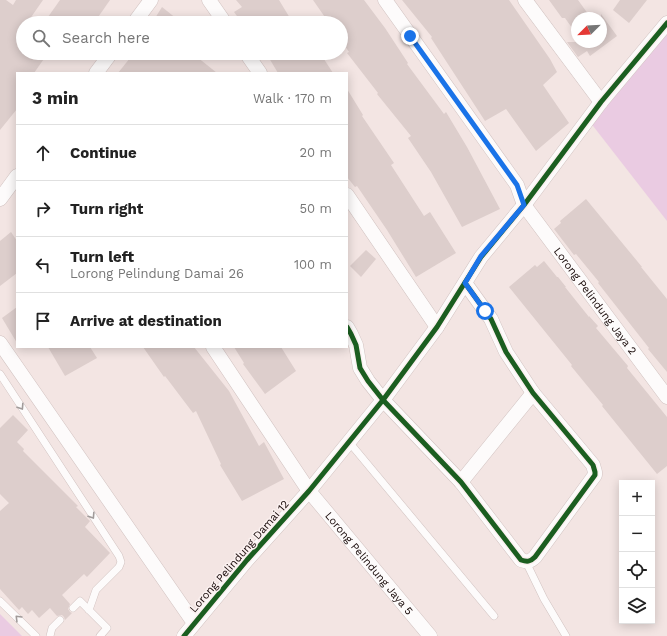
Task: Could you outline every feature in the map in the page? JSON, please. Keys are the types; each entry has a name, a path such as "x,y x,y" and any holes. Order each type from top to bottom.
{"street":[{"path":"139,16 151,0"},
{"path":"209,0 220,16"},
{"name":"Lorong Pelindung Jaya 2","path":"385,0 517,185 524,205 667,397"},
{"path":"525,0 601,102"},
{"name":"Lorong Pelindung Damai 12","path":"184,636 247,560 309,491 383,400 437,327 481,256 524,205 601,102 667,23"},
{"path":"97,72 106,60"},
{"path":"251,60 259,72"},
{"path":"0,199 16,177"},
{"path":"348,196 437,327"},
{"path":"348,328 356,345 360,368 368,381 383,400 461,482 521,560 526,562 530,561 535,557 595,475 595,472 593,465 533,393 506,352 491,319 465,283"},
{"path":"0,343 194,623"},
{"name":"Lorong Pelindung Jaya 5","path":"214,348 309,491 430,636"},
{"path":"461,482 533,393"}],"lane":[{"path":"0,374 122,562 119,568 96,590 88,610"},
{"path":"349,442 494,616"},
{"path":"526,562 544,599 566,636"},
{"path":"0,600 36,636"},
{"path":"73,608 80,601 107,628 100,636"},
{"path":"50,636 52,628 60,620"}],"shaded area":[{"path":"667,29 667,221 590,122"},
{"path":"0,614 22,636 0,636"}],"building":[{"path":"0,0 6,0 13,5 16,0 43,0 32,16 16,16 16,60 43,60 35,72 16,72 16,110 0,130"},
{"path":"60,0 110,0 99,16 49,16"},
{"path":"236,0 279,0 289,16 237,16 234,12 242,7"},
{"path":"313,0 364,0 385,28 408,63 407,64 444,114 446,112 467,147 500,209 462,227 431,172 408,138 411,136 377,94 378,93 348,54 348,16 324,16"},
{"path":"402,0 509,0 550,59 557,72 543,85 569,123 536,151 506,109 485,121 431,38 432,37"},
{"path":"549,0 578,0 587,12 571,12 571,26 565,18 562,18"},
{"path":"620,0 647,0 629,23 613,10"},
{"path":"162,7 173,16 156,16"},
{"path":"607,22 617,36 607,43"},
{"path":"567,42 571,42 571,47"},
{"path":"571,48 601,48 590,56 587,51 578,57"},
{"path":"128,60 201,60 216,72 119,72"},
{"path":"270,60 325,60 332,72 277,72"},
{"path":"348,91 363,115 362,116 394,163 391,165 424,216 430,212 456,253 416,277 387,230 357,186 355,187 348,178"},
{"path":"586,199 667,299 667,372 598,283 599,282 576,254 574,255 554,229 561,223 560,221"},
{"path":"11,232 16,240 16,274 0,286 0,241"},
{"path":"366,250 376,259 361,277 350,266"},
{"path":"544,261 598,326 596,328 628,366 627,368 667,417 667,466 657,474 509,287 535,265 537,267"},
{"path":"16,308 16,341 2,318"},
{"path":"49,348 91,348 97,358 65,376"},
{"path":"144,348 195,348 229,391 259,446 264,442 284,479 242,501 220,465 221,464 196,411 193,413 165,376 164,377"},
{"path":"235,348 282,348 296,371 265,394 243,364 244,363"},
{"path":"13,415 28,430 17,442 24,449 23,451 78,506 76,507 90,521 85,527 110,553 87,577 84,574 62,595 70,604 68,609 72,613 65,620 62,615 57,616 50,608 39,618 32,610 28,614 22,607 19,610 0,589 0,511 9,503 0,494 0,428"}],"cycle path":[{"path":"184,636 247,560 309,491 383,400 437,327 481,257 524,205 601,102 667,23"},
{"path":"348,329 356,345 360,368 368,381 383,400 461,482 521,560 530,561 535,557 595,475 595,472 593,465 533,393 506,352 491,319 465,283"}],"route":[{"path":"410,36 517,185 524,205 481,256 465,283 485,311"}]}
